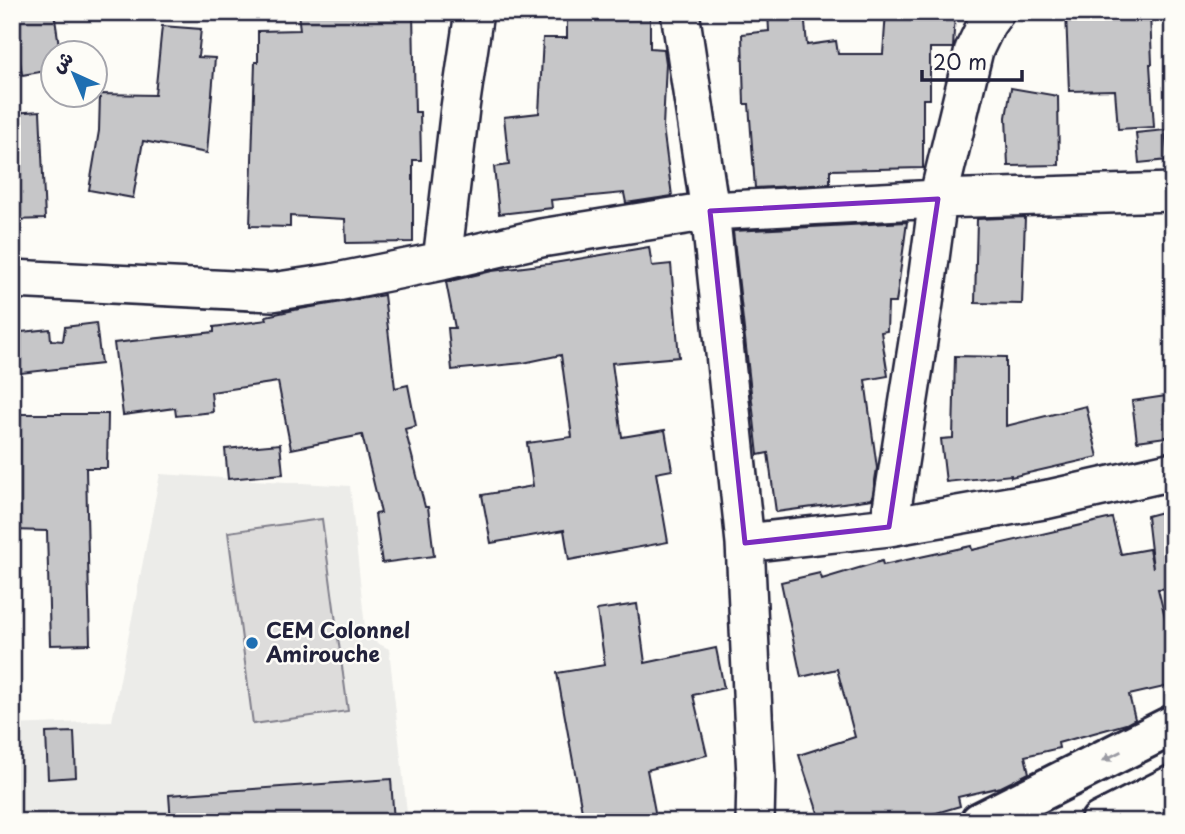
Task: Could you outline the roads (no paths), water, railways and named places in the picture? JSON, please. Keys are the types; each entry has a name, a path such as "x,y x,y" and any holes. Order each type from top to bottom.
{"main road":[{"path":"980,822 1173,725"},
{"path":"1100,822 1173,785"}],"street":[{"path":"442,261 474,12"},
{"path":"680,12 710,212 746,543 754,716 755,822"},
{"path":"889,527 938,199 974,50 995,12"},
{"path":"12,279 272,292 442,261 541,238 710,212 938,199 1173,192"},
{"path":"746,543 889,527 1049,499 1173,471"}],"place":[{"name":"CEM Colonnel Amirouche","path":"252,643"}]}
